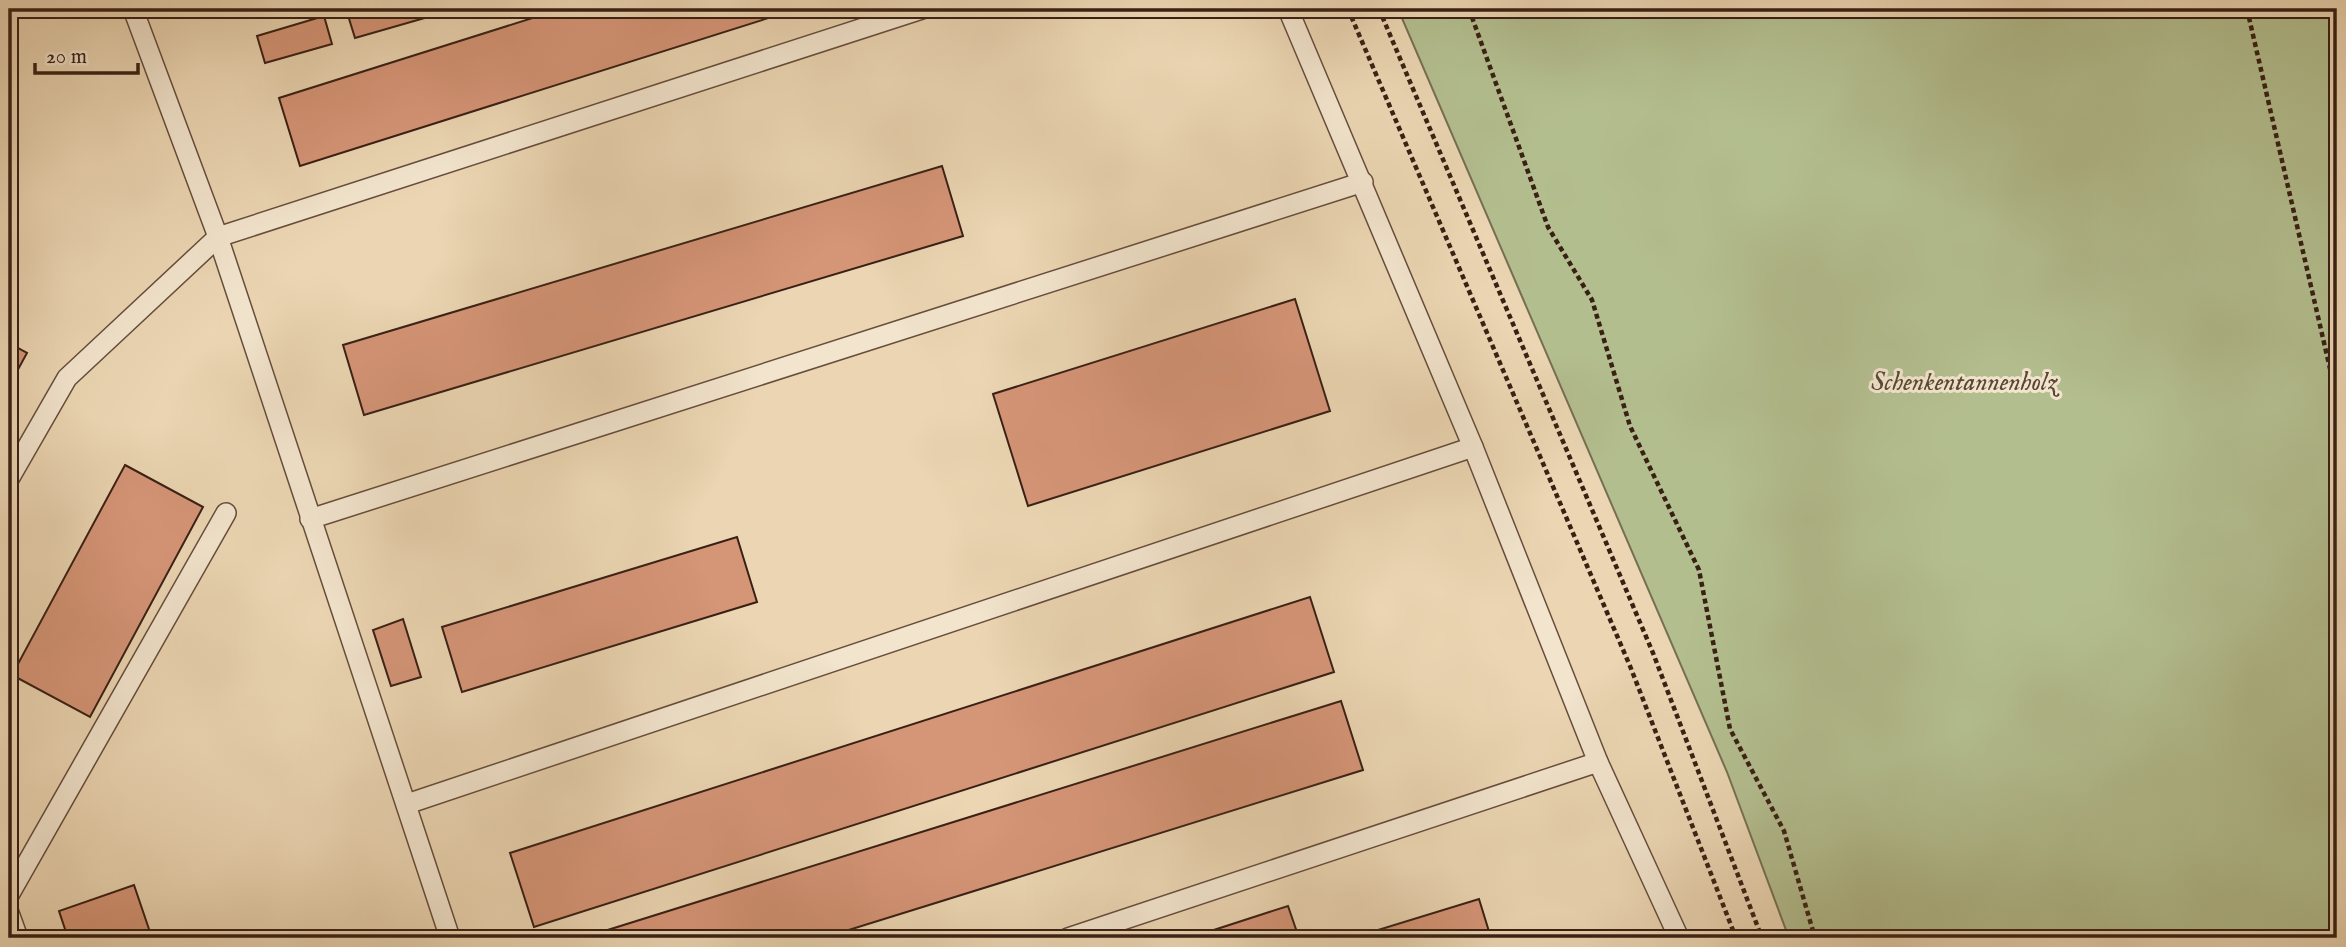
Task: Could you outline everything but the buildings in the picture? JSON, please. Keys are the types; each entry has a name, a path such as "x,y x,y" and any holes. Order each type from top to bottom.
{"lane":[{"path":"133,9 218,237 450,938"},
{"path":"9,479 67,378 218,237 922,9"},
{"path":"1288,9 1473,447 1598,762 1679,938"},
{"path":"310,519 1363,182"},
{"path":"407,804 1473,447"},
{"path":"9,895 226,513"},
{"path":"1068,938 1598,762"},
{"path":"9,913 18,938"}],"path":[{"path":"1348,9 1630,666 1736,938"},
{"path":"1379,9 1653,653 1762,938"},
{"path":"1469,9 1548,227 1592,300 1630,426 1699,570 1730,729 1784,831 1815,938"},
{"path":"2247,9 2337,399"}],"green space":[{"name":"Schenkentannenholz","path":"1398,9 2337,9 2337,938 1789,938 1727,772"}]}
